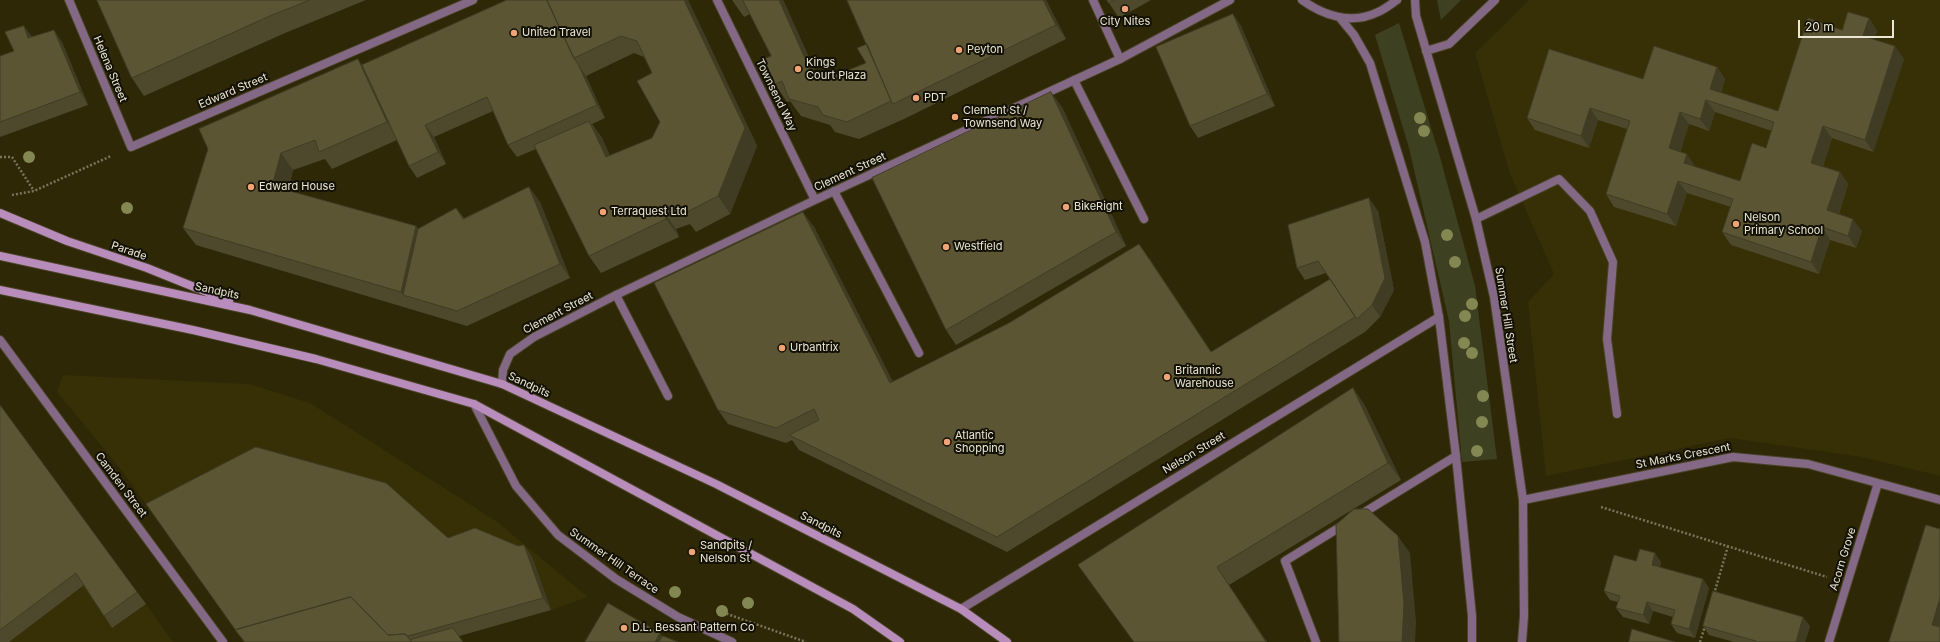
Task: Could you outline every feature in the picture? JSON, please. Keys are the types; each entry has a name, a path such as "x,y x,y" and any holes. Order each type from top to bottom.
{"main road":[{"name":"Parade","path":"0,213 67,241 147,268 250,310"},
{"name":"Sandpits","path":"0,256 250,310 502,384 716,484 961,609 1007,642"},
{"path":"0,290 193,330 316,359 474,404 853,609 900,642"}],"street":[{"name":"Helena Street","path":"69,0 131,147"},
{"name":"Edward Street","path":"131,147 472,0"},
{"name":"Townsend Way","path":"717,0 815,200"},
{"path":"1093,0 1120,59"},
{"name":"Clement Street","path":"502,384 504,370 510,354 534,337 616,295 815,200 1120,59 1230,0"},
{"path":"1302,0 1315,9 1340,18 1359,18 1378,12 1397,0"},
{"name":"Summer Hill Street","path":"1414,0 1416,16 1426,52 1476,219 1494,297 1523,500 1524,616 1522,642"},
{"path":"1426,52 1449,44 1495,0"},
{"path":"1340,18 1354,35 1370,63 1425,242 1439,317 1456,456 1472,616 1472,642"},
{"path":"1074,80 1144,219"},
{"path":"1476,219 1559,179 1590,211 1613,262 1607,339 1617,414"},
{"path":"834,191 919,353"},
{"path":"616,295 668,396"},
{"name":"Nelson Street","path":"961,609 1439,317"},
{"name":"Camden Street","path":"0,340 223,642"},
{"name":"Summer Hill Terrace","path":"474,404 516,486 558,535 616,579 678,618 732,642"},
{"path":"1316,642 1285,561 1456,456"},
{"name":"St Marks Crescent","path":"1523,500 1733,457 1808,464 1940,500"},
{"name":"Acorn Grove","path":"1829,642 1878,483"}],"path":[{"path":"7,196 34,191 131,147"},
{"path":"0,157 12,157 34,191"},
{"path":"1595,505 1846,584"},
{"path":"1713,598 1728,546"},
{"path":"1700,642 1707,620"}],"shaded area":[{"name":"Nelson Primary School","path":"1529,0 1940,0 1940,476 1862,457 1730,438 1546,476 1528,302 1554,274 1510,174 1475,53"},
{"path":"63,375 249,384 310,403 496,521 588,597 551,610 439,642 244,642 123,472 57,392"},
{"path":"0,405 146,604 173,642 0,642"}],"green space":[{"path":"1437,0 1461,0 1441,20"},
{"path":"1399,23 1440,157 1475,286 1497,459 1462,462 1449,321 1409,148 1375,35"}],"building":[{"path":"97,0 310,0 272,15 132,78"},
{"path":"507,0 547,0 597,105 508,145 487,97 425,125 438,152 409,166 362,65"},
{"path":"547,0 684,0 745,128 718,196 683,214 679,205 663,211 666,219 589,256 534,145 589,121 606,157 652,138 660,122 637,81 652,73 637,41 621,36 574,58"},
{"name":"Kings Court Plaza","path":"743,0 779,0 811,72 826,79 866,63 857,48 867,44 891,101 847,122 823,115 818,107 789,99 782,81 775,84 764,59 771,56"},
{"name":"Peyton","path":"847,0 1043,0 1056,25 893,104"},
{"path":"1107,0 1115,0 1109,3"},
{"path":"1848,12 1869,18 1863,36 1895,46 1865,140 1823,126 1811,163 1840,172 1827,210 1853,219 1848,236 1822,227 1811,262 1722,232 1733,199 1678,181 1667,214 1606,194 1630,121 1590,108 1581,136 1527,118 1549,49 1643,79 1654,46 1717,67 1710,89 1778,111 1808,18 1842,30","holes":["1706,100 1774,122 1766,148 1752,143 1740,181 1684,163 1687,154 1669,148 1680,112 1700,119"]},
{"path":"1233,14 1267,94 1190,126 1156,47"},
{"path":"24,26 28,38 54,30 80,92 0,122 0,56 14,51 5,32"},
{"name":"Edward House","path":"358,59 387,122 319,152 315,140 281,153 272,186 416,226 401,292 183,228 208,149 199,129"},
{"path":"1051,92 1116,232 946,330 872,178"},
{"path":"529,187 560,264 457,311 403,295 418,229 456,208 463,219"},
{"path":"1369,198 1385,278 1372,305 1357,319 1318,261 1297,268 1288,225"},
{"path":"803,212 890,383 1009,323 1139,244 1211,352 1330,279 1355,317 997,537 789,435 819,420 814,409 776,428 718,410 654,283"},
{"path":"1353,388 1388,463 1217,567 1266,642 1134,642 1078,565"},
{"path":"0,405 137,592 104,616 76,573 0,630"},
{"path":"256,447 386,483 448,538 475,528 518,546 524,545 543,598 408,636 405,634 388,635 351,597 235,630 146,504"},
{"path":"1354,509 1368,509 1398,536 1404,604 1402,642 1339,642 1336,525"},
{"path":"1926,525 1940,529 1940,598 1932,625 1940,627 1940,642 1889,642"},
{"path":"1640,549 1655,553 1652,565 1703,579 1689,629 1671,624 1675,610 1647,602 1643,615 1616,608 1620,596 1604,591 1614,555 1636,561"},
{"path":"1713,591 1803,617 1796,642 1756,642 1703,626"},
{"path":"351,597 388,635 405,634 412,642 245,642 235,630"},
{"path":"608,603 660,633 655,642 585,642"},
{"path":"453,628 463,642 412,642 410,640"},
{"path":"1632,629 1675,642 1629,642"},
{"path":"663,636 678,642 659,642"}],"place":[{"name":"City Nites","path":"1125,9"},
{"name":"United Travel","path":"514,33"},
{"name":"Peyton","path":"959,50"},
{"name":"Kings Court Plaza","path":"798,69"},
{"name":"PDT","path":"916,98"},
{"name":"Clement St / Townsend Way","path":"955,117"},
{"name":"Edward House","path":"251,187"},
{"name":"BikeRight","path":"1066,207"},
{"name":"Terraquest Ltd","path":"603,212"},
{"name":"Nelson Primary School","path":"1736,224"},
{"name":"Westfield","path":"946,247"},
{"name":"Urbantrix","path":"782,348"},
{"name":"Britannic Warehouse","path":"1167,377"},
{"name":"Atlantic Shopping","path":"947,442"},
{"name":"Sandpits / Nelson St","path":"692,552"},
{"name":"D.L. Bessant Pattern Co","path":"624,628"}]}
